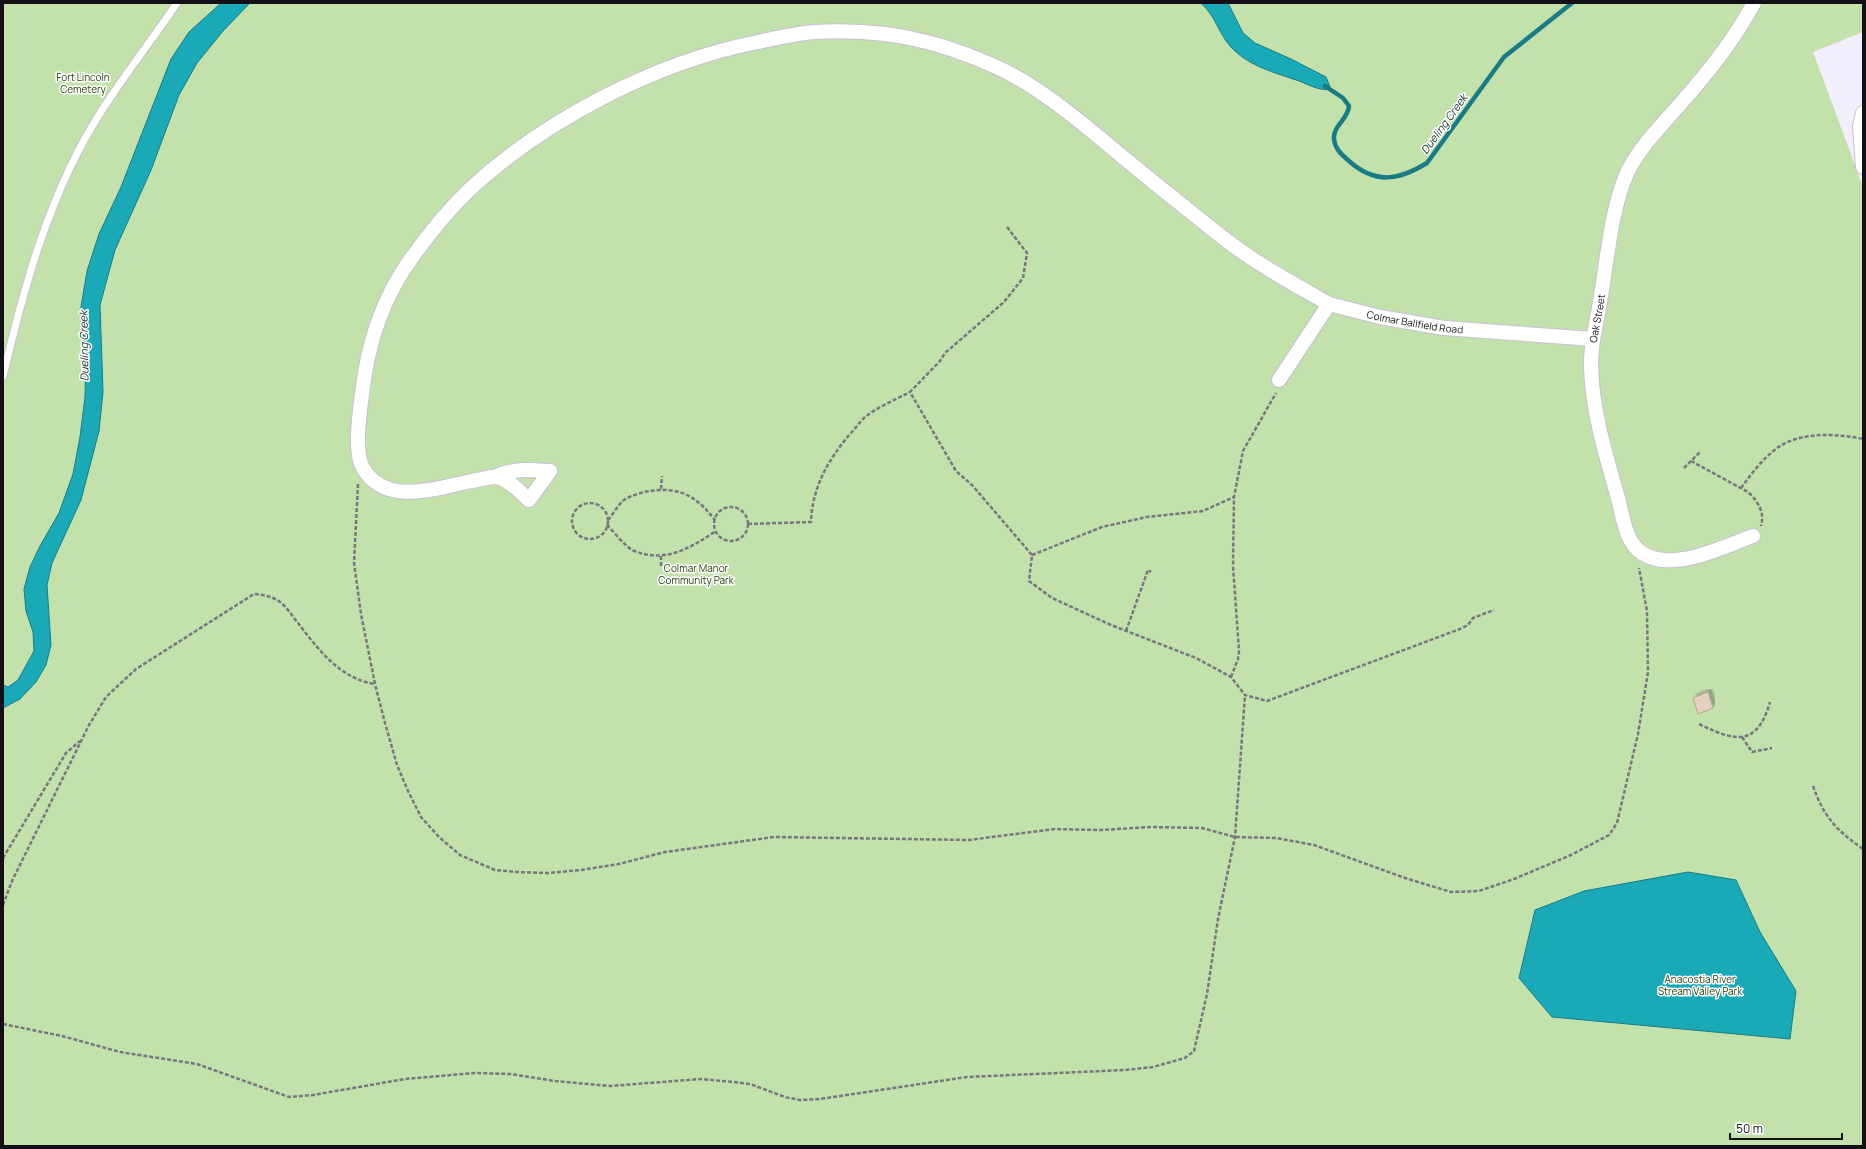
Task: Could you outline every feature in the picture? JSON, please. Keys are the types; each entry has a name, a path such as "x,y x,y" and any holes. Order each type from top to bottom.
{"street":[{"name":"Oak Street","path":"1634,546 1628,535 1622,514 1599,423 1592,389 1590,365 1593,339 1618,202 1629,170 1646,143 1725,52 1754,3"},
{"name":"Colmar Ballfield Road","path":"360,464 358,443 363,386 370,348 377,326 402,272 441,220 469,190 500,164 538,136 618,90 685,61 734,46 814,32 853,32 928,42 1002,70 1021,80 1054,103 1224,238 1254,260 1329,304 1380,317 1444,328 1593,339"},
{"path":"1863,113 1860,126 1863,167"},
{"path":"1279,380 1329,304"},
{"path":"360,464 371,481 392,491 413,493 497,476"},
{"path":"1634,546 1643,554 1656,558 1684,560 1753,536"}],"lane":[{"path":"3,376 20,305 40,241 58,192 83,143 110,98 177,3"}],"path":[{"path":"748,524 811,522 811,509 816,489 825,468 839,447 864,418 910,392 940,361 945,353 1004,302 1023,278 1027,253 1008,227"},
{"path":"1230,677 1238,659 1234,566 1234,497 1243,451 1278,390 1279,380"},
{"path":"910,392 956,471 972,485 1032,555 1029,581 1052,598 1126,631 1196,658 1230,677 1245,695 1267,701 1460,629 1468,625 1473,618 1494,610"},
{"path":"1741,488 1772,452 1786,443 1803,437 1826,435 1838,435 1863,439"},
{"path":"1684,468 1701,451"},
{"path":"1691,461 1741,488 1754,498 1761,511 1763,520 1760,528 1753,536"},
{"path":"360,464 354,562 361,614 375,684 397,765 421,817 440,838 460,855 495,870 548,873 582,870 619,864 666,852 774,837 968,840 1055,829 1101,830 1151,827 1202,828 1236,837 1276,838 1314,845 1405,878 1451,892 1479,890 1514,879 1570,855 1609,835 1617,823 1638,734 1648,672 1647,611 1634,546"},
{"path":"661,490 662,476"},
{"path":"608,520 624,501 648,490 661,490 686,494 702,505 715,520"},
{"path":"1032,555 1102,527 1147,517 1203,511 1234,497"},
{"path":"587,503 599,505 607,514 608,525 601,535 585,538 576,531 572,520 576,509 587,503"},
{"path":"730,507 736,507 745,513 748,524 744,534 735,540 724,539 716,531 715,520 720,511 730,507"},
{"path":"608,525 631,549 661,556 691,548 716,531"},
{"path":"661,556 662,567"},
{"path":"1126,631 1148,570 1151,572"},
{"path":"3,905 12,881 82,740 106,697 124,678 164,650 254,594 266,595 280,602 314,643 350,677 362,682 375,684"},
{"path":"3,1024 62,1036 120,1052 197,1064 289,1097 313,1095 399,1080 474,1073 510,1074 555,1081 610,1086 701,1079 750,1084 785,1097 800,1100 846,1097 917,1084 967,1078 1125,1070 1153,1067 1185,1058 1194,1051 1207,994 1218,919 1236,837 1245,695"},
{"path":"1699,724 1727,735 1742,737 1748,736 1761,725 1770,702"},
{"path":"1742,737 1752,752 1772,748"},
{"path":"3,858 66,753 82,740"},
{"path":"1813,786 1830,822 1834,827 1863,849"}],"green space":[{"name":"Colmar Manor Community Park","path":"3,3 1863,3 1863,32 1813,52 1863,187 1863,1146 3,1146"}],"water":[{"path":"221,3 250,3 223,31 197,63 179,95 151,170 115,250 100,305 103,392 99,431 81,500 52,563 47,585 51,645 46,665 36,682 20,699 3,708 3,685 8,687 18,680 34,651 33,632 26,611 24,589 30,567 59,513 73,474 80,437 85,397 86,352 80,313 87,271 99,234 121,187 171,59 189,32"},
{"path":"1201,3 1228,3 1243,33 1255,43 1326,77 1331,89 1321,89 1251,63 1230,46 1214,19"},
{"path":"1688,872 1736,880 1760,932 1796,991 1790,1039 1552,1017 1519,978 1535,910 1584,891"}],"building":[{"path":"1708,692 1713,708 1698,714 1693,698"}],"waterway":[{"name":"Dueling Creek","path":"1325,86 1343,98 1349,106 1346,115 1334,134 1337,149 1341,154 1359,169 1378,177 1397,176 1407,173 1427,163 1504,57 1572,3"}],"park label":[{"name":"Fort Lincoln Cemetery","path":"83,82"},
{"name":"Anacostia River Stream Valley Park","path":"1700,984"}]}
